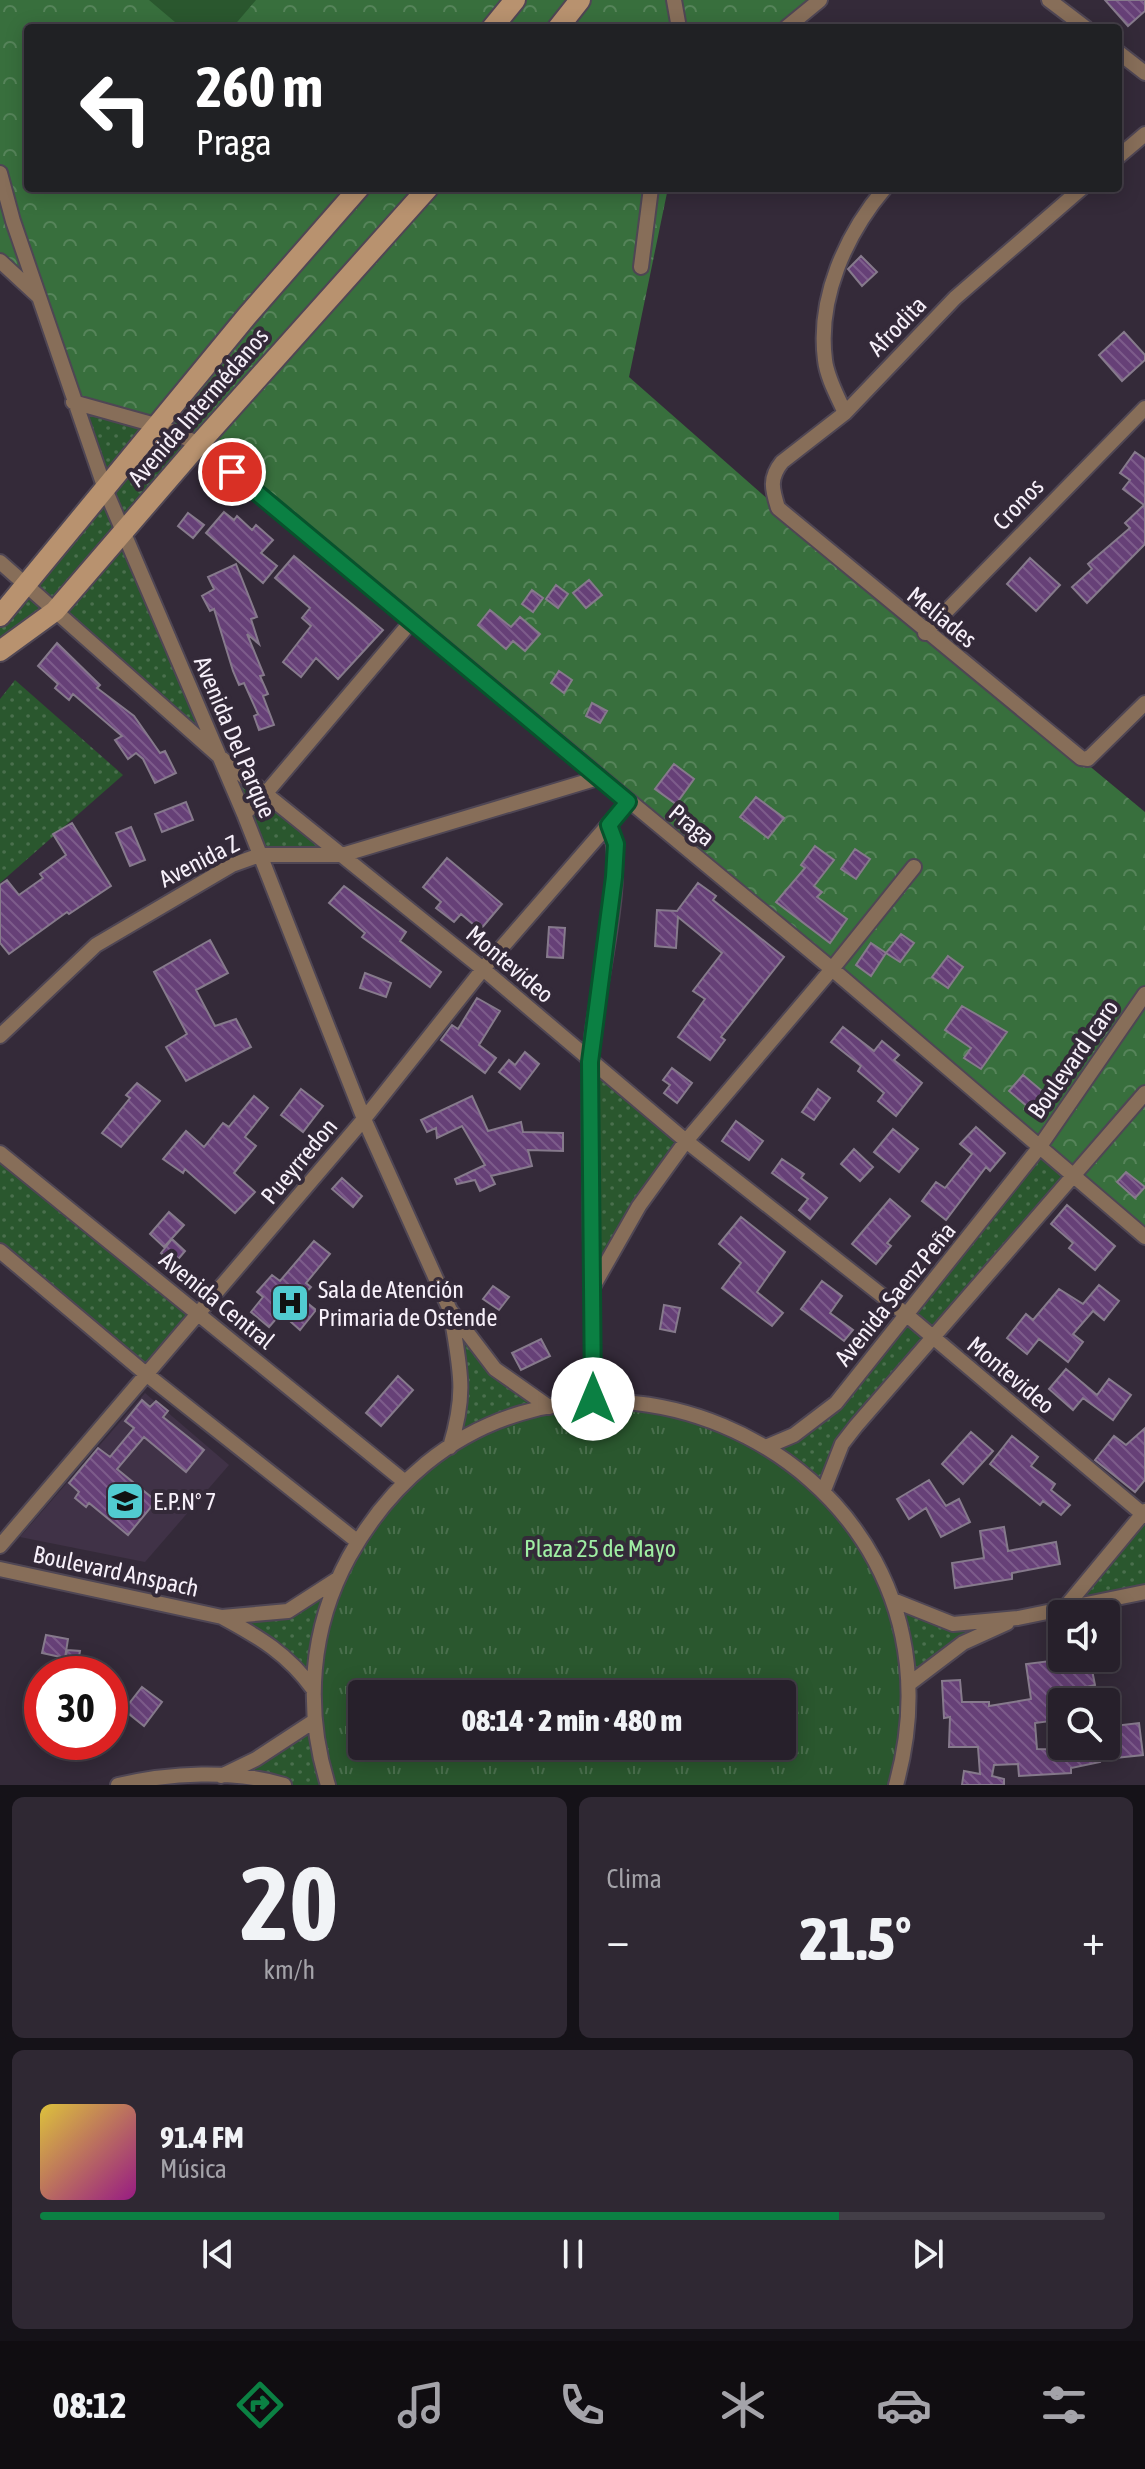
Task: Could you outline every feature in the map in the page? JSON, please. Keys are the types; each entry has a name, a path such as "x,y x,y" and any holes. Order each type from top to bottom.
{"main road":[{"path":"495,24 515,0"},
{"path":"561,24 580,0"},
{"name":"Avenida Intermédanos","path":"0,616 356,192"},
{"name":"Avenida Intermédanos","path":"0,651 55,611 199,444 424,192"}],"street":[{"path":"674,0 678,24"},
{"path":"791,24 820,0"},
{"path":"1049,0 1081,24"},
{"path":"1122,55 1145,73"},
{"path":"1122,154 1145,134"},
{"name":"Avenida Del Parque","path":"1,179 73,402 105,489 244,814 364,1119 450,1310 495,1369 549,1407"},
{"path":"641,267 650,192"},
{"path":"845,413 825,363 824,328 832,283 849,241 882,192"},
{"name":"Afrodita","path":"778,508 771,487 774,472 845,413 955,298 1077,192"},
{"path":"0,261 41,299"},
{"name":"Praga","path":"73,402 159,426 199,444 410,623 832,969 1038,1149 1145,1237"},
{"name":"Cronos","path":"925,633 1145,408"},
{"name":"Meliades","path":"778,508 925,633 1081,758 1088,759 1145,703"},
{"name":"Montevideo","path":"0,562 220,757 483,969 686,1141 908,1316 1144,1514"},
{"path":"244,814 266,793 410,623"},
{"name":"Avenida Z","path":"0,1036 96,945 212,875 260,855 342,855 598,778"},
{"name":"Pueyrredon","path":"0,1546 364,1119 483,969 628,802"},
{"path":"593,1399 590,1062 614,877 616,844 609,825"},
{"path":"593,1288 639,1206 686,1141 914,867"},
{"name":"Boulevard Icaro","path":"1038,1149 1145,994"},
{"path":"824,1490 842,1444 1145,1093"},
{"name":"Avenida Saenz Peña","path":"768,1446 794,1435 836,1403 1038,1149"},
{"name":"Avenida Central","path":"0,1153 405,1482"},
{"path":"0,1251 146,1374 358,1542"},
{"name":"Avenida Del Parque","path":"450,1310 462,1380 462,1408 450,1447"},
{"path":"328,1785 318,1754 314,1721 313,1689 319,1637 337,1580 358,1542 405,1482 450,1447 494,1425 549,1407 593,1399 678,1408 768,1446 824,1490 866,1543 893,1600 904,1641 909,1684 906,1748 896,1785"},
{"path":"1071,1600 1144,1514"},
{"name":"Boulevard Anspach","path":"0,1569 222,1617 266,1641 295,1664 313,1689"},
{"name":"Boulevard Anspach","path":"222,1617 288,1611 337,1580"},
{"path":"1109,1600 1145,1592"},
{"path":"893,1600 953,1624 1048,1613"},
{"path":"909,1684 963,1643 1018,1618"},
{"path":"220,1777 256,1759 314,1721"},
{"path":"118,1785 220,1777 263,1779 284,1785"}],"shaded area":[{"name":"E.P.N° 7","path":"145,1393 229,1465 145,1562 20,1537"}],"green space":[{"path":"0,0 820,0 791,24 24,24 24,192 667,192 629,377 778,508 1145,812 1145,1237 199,444 73,402 41,299 0,261"},
{"path":"149,0 256,0 235,24 177,24"},
{"path":"424,192 124,531 220,757 55,611 0,651 0,617 105,489 73,402"},
{"path":"15,680 123,775 0,883 0,699"},
{"path":"220,757 342,855 260,855"},
{"path":"1145,994 1145,1093 856,1426 824,1490 768,1446 814,1422 990,1211"},
{"path":"590,1062 686,1141 593,1288"},
{"path":"0,1153 198,1313 146,1374 0,1251"},
{"path":"450,1310 495,1369 549,1407 450,1447 462,1408"},
{"name":"Plaza 25 de Mayo","path":"593,1399 678,1408 768,1446 866,1543 904,1641 909,1727 895,1785 328,1785 320,1759 320,1638 337,1580 384,1506 450,1447 518,1415"},
{"path":"1145,1516 1145,1592 1109,1600 1072,1600"},
{"path":"337,1580 313,1689 295,1664 222,1617 266,1615"},
{"path":"893,1600 953,1624 1018,1618 963,1643 909,1684"},
{"path":"314,1721 328,1785 284,1785 220,1777"}],"building":[{"path":"1105,0 1145,0 1145,11 1128,26"},
{"path":"861,256 877,272 862,286 848,269"},
{"path":"1124,332 1145,355 1145,360 1122,381 1099,355"},
{"path":"1135,452 1145,459 1145,544 1087,603 1072,587 1092,569 1088,564 1130,528 1125,523 1144,505 1123,489 1130,480 1120,473"},
{"path":"224,512 234,520 237,516 252,530 256,525 273,540 261,553 277,566 263,583 206,533"},
{"path":"188,513 204,525 193,538 178,526"},
{"path":"294,556 383,630 338,679 316,658 301,677 283,662 311,626 302,618 310,608 275,578"},
{"path":"1030,558 1060,585 1036,611 1007,584"},
{"path":"236,564 257,617 251,619 259,644 247,634 264,675 260,676 268,694 263,696 274,725 259,730 254,716 258,714 244,683 239,685 233,671 214,609 210,611 202,596 214,589 208,577"},
{"path":"589,580 602,595 586,608 573,593"},
{"path":"556,585 568,594 558,608 546,599"},
{"path":"532,590 543,598 533,612 522,604"},
{"path":"490,610 511,627 520,617 540,634 525,651 513,641 506,649 478,625"},
{"path":"57,643 100,685 97,688 134,716 160,753 165,751 176,773 155,783 143,759 136,753 128,759 115,740 122,736 73,694 69,700 55,688 58,684 38,666"},
{"path":"559,671 572,680 564,693 551,683"},
{"path":"592,703 607,711 600,723 586,716"},
{"path":"674,764 694,779 676,804 655,789"},
{"path":"756,797 784,818 768,838 740,817"},
{"path":"186,802 193,820 162,832 155,814"},
{"path":"72,823 111,886 69,914 67,912 9,954 0,943 0,885 7,880 19,895 43,878 40,874 66,855 53,834"},
{"path":"131,827 145,860 130,866 116,833"},
{"path":"815,846 834,860 814,886 822,892 817,897 847,919 830,943 776,902 805,868 801,865"},
{"path":"855,849 870,859 856,879 841,869"},
{"path":"447,858 502,904 480,930 461,914 454,922 436,908 441,902 423,887"},
{"path":"698,883 716,896 713,900 784,957 721,1037 725,1040 710,1060 678,1037 705,999 693,991 722,953 678,917 676,948 655,946 657,910 677,911"},
{"path":"344,886 406,932 400,941 441,972 430,987 362,937 365,933 329,903"},
{"path":"549,927 565,928 563,958 547,957"},
{"path":"901,934 914,943 900,962 886,953"},
{"path":"210,940 228,973 196,990 215,1026 236,1019 251,1047 186,1081 166,1047 187,1034 154,972"},
{"path":"871,943 886,953 871,976 856,965"},
{"path":"948,956 963,967 948,988 932,977"},
{"path":"365,973 391,983 386,997 360,988"},
{"path":"477,998 500,1011 479,1045 496,1058 485,1073 441,1040 452,1025 458,1029"},
{"path":"962,1006 1007,1032 981,1069 964,1058 971,1048 945,1030"},
{"path":"843,1027 874,1051 882,1041 899,1055 894,1060 922,1083 896,1116 878,1101 884,1093 858,1071 861,1066 831,1042"},
{"path":"525,1052 539,1064 520,1089 499,1072 509,1060 515,1065"},
{"path":"672,1068 692,1083 677,1103 664,1093 670,1085 663,1080"},
{"path":"1023,1075 1048,1096 1034,1112 1009,1091"},
{"path":"137,1083 160,1101 121,1147 102,1133 130,1098 126,1095"},
{"path":"301,1089 323,1106 303,1132 281,1115"},
{"path":"818,1089 830,1098 814,1120 802,1112"},
{"path":"254,1096 268,1108 245,1137 256,1146 234,1173 255,1192 235,1213 185,1169 183,1173 163,1159 186,1131 204,1147 223,1123 229,1127"},
{"path":"472,1096 488,1131 521,1122 523,1132 563,1133 563,1151 528,1150 532,1166 491,1176 495,1184 480,1191 475,1180 457,1184 455,1179 485,1165 462,1126 437,1138 436,1128 427,1132 421,1120"},
{"path":"736,1121 763,1141 749,1160 722,1141"},
{"path":"976,1127 1005,1153 990,1171 986,1167 946,1220 922,1201 936,1182 945,1188 972,1154 960,1144"},
{"path":"893,1129 918,1149 899,1172 874,1152"},
{"path":"854,1149 873,1167 860,1181 841,1164"},
{"path":"782,1159 804,1174 801,1178 827,1198 810,1219 799,1210 808,1199 772,1173"},
{"path":"1126,1172 1145,1187 1135,1198 1117,1182"},
{"path":"342,1178 362,1196 353,1207 332,1189"},
{"path":"890,1199 910,1216 887,1243 891,1246 876,1264 852,1244"},
{"path":"1067,1205 1115,1246 1095,1270 1069,1248 1073,1243 1051,1224"},
{"path":"169,1212 184,1225 164,1247 150,1234"},
{"path":"741,1217 785,1252 757,1292 783,1313 772,1326 722,1288 741,1263 719,1244"},
{"path":"172,1239 185,1251 174,1264 161,1253"},
{"path":"314,1241 330,1254 306,1283 311,1287 301,1298 316,1310 300,1330 281,1313 269,1327 251,1312 263,1297 257,1292 272,1275 280,1281"},
{"path":"822,1281 842,1296 830,1313 853,1330 844,1341 801,1309"},
{"path":"1099,1285 1119,1301 1104,1320 1093,1311 1073,1334 1083,1342 1068,1362 1039,1339 1027,1354 1007,1338 1026,1314 1033,1320 1059,1289 1083,1304"},
{"path":"493,1286 509,1297 499,1310 483,1299"},
{"path":"664,1305 680,1308 675,1332 660,1329"},
{"path":"541,1339 550,1356 521,1370 512,1353"},
{"path":"1066,1369 1097,1395 1109,1379 1131,1395 1113,1420 1083,1398 1073,1410 1049,1389"},
{"path":"398,1376 413,1390 381,1426 366,1413"},
{"name":"E.P.N° 7","path":"142,1400 150,1407 156,1401 168,1411 163,1417 204,1450 186,1472 144,1437 117,1469 156,1501 128,1535 89,1503 86,1507 75,1498 79,1492 69,1483 98,1448 110,1457 134,1428 125,1421"},
{"path":"1145,1428 1145,1480 1135,1492 1095,1460 1114,1436 1126,1445"},
{"path":"971,1432 993,1451 963,1484 942,1464"},
{"path":"1012,1436 1038,1457 1031,1466 1055,1484 1051,1490 1070,1505 1061,1515 1043,1501 1040,1505 990,1464"},
{"path":"929,1480 946,1506 959,1499 970,1522 941,1537 926,1508 909,1519 897,1499"},
{"path":"1004,1527 1008,1551 1056,1542 1060,1564 1012,1573 1012,1579 955,1588 952,1563 984,1558 980,1531"},
{"path":"46,1635 68,1639 65,1656 42,1653"},
{"path":"67,1650 80,1651 79,1656 66,1656"},
{"path":"1048,1661 1048,1672 1092,1672 1095,1685 1048,1688 1048,1721 1035,1723 1037,1749 1048,1749 1048,1760 1100,1762 1071,1768 1071,1773 1019,1776 1018,1764 994,1765 992,1776 1004,1779 1004,1785 962,1785 964,1771 980,1774 978,1747 949,1747 950,1717 944,1718 942,1681 960,1680 962,1702 989,1702 989,1706 1031,1699 1026,1664"},
{"path":"142,1687 162,1702 144,1726 128,1713 128,1705"},
{"path":"1139,1723 1143,1755 1120,1757 1120,1725"}],"place":[{"name":"Sala de Atención Primaria de Ostende","path":"290,1303"},
{"name":"E.P.N° 7","path":"125,1501"}],"route":[{"path":"232,472 628,802 609,825 616,844 614,877 590,1062 593,1399"}]}
